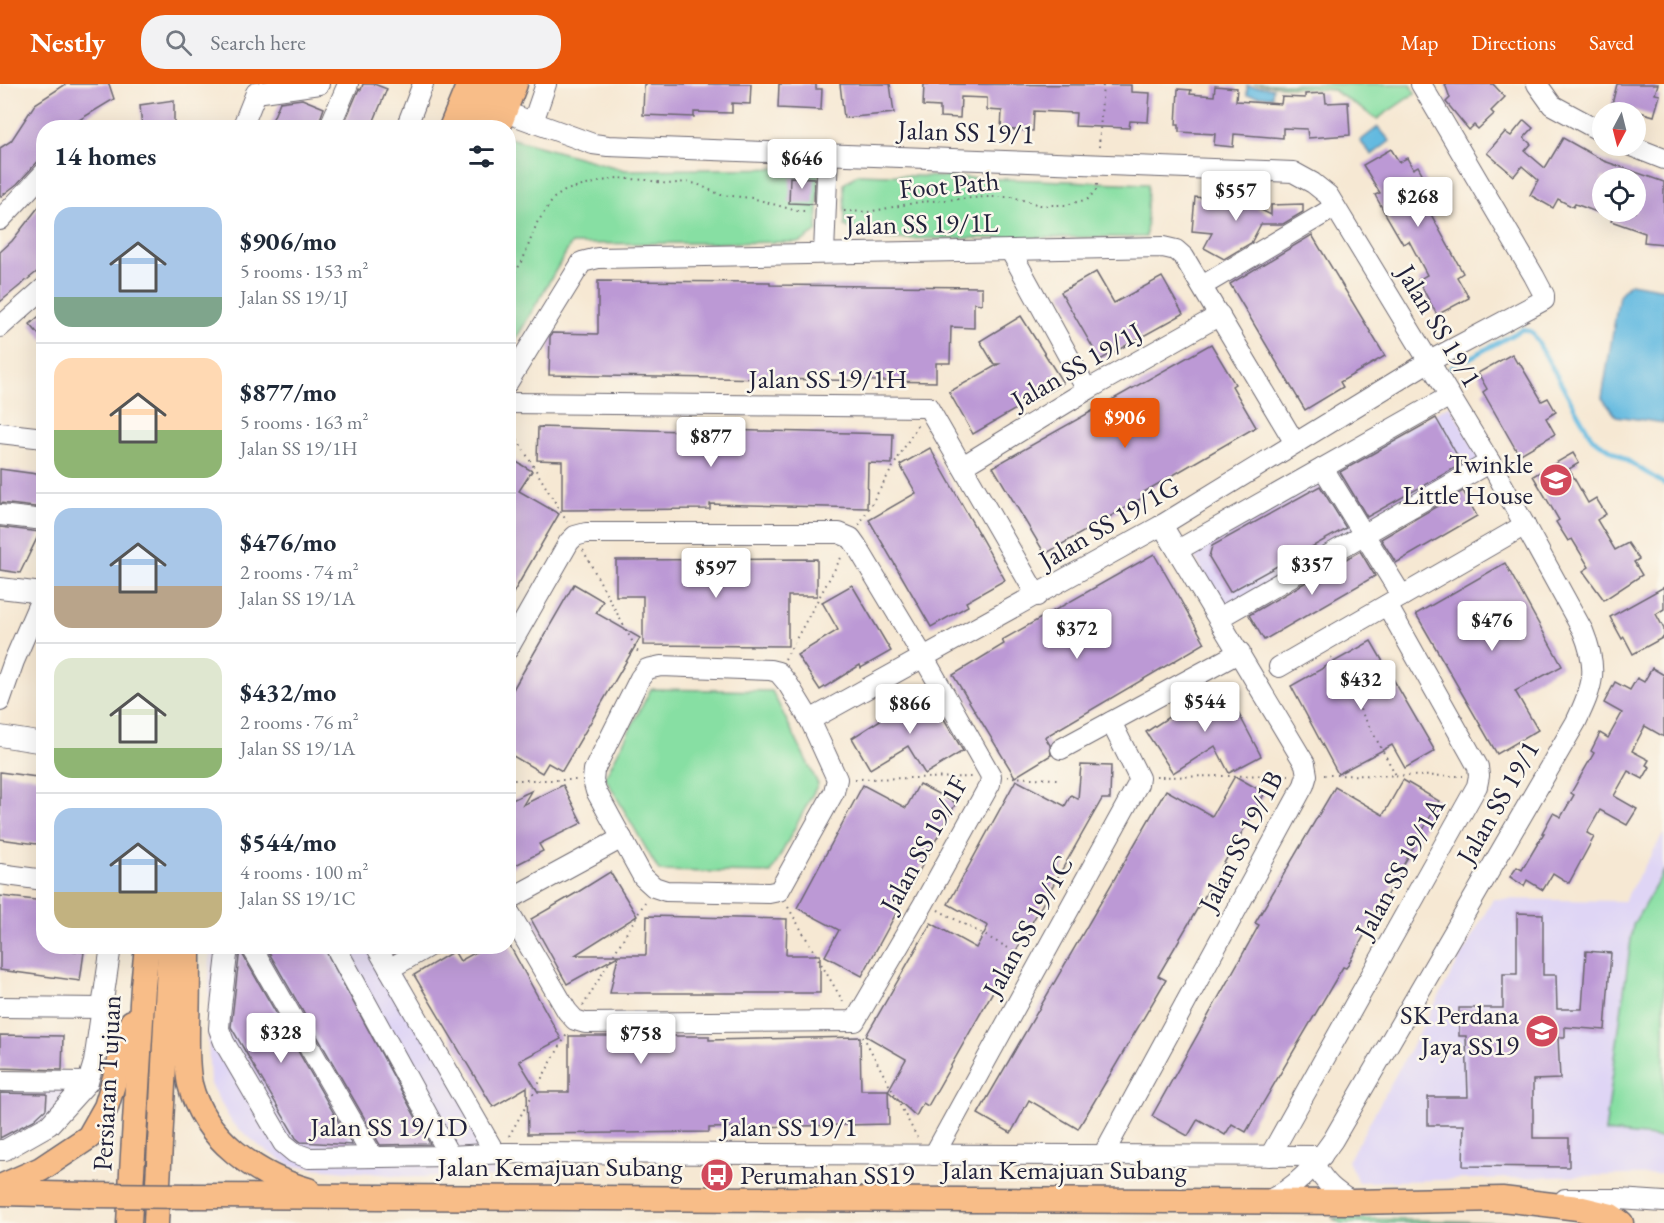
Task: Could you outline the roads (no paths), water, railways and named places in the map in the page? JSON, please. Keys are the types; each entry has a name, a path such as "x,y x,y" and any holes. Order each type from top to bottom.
{"highway":[{"path":"476,120 491,84"}],"main road":[{"path":"454,120 469,84"},
{"path":"501,120 515,84"},
{"name":"Persiaran Tujuan","path":"129,1223 146,954"},
{"name":"Persiaran Tujuan","path":"156,1223 170,954"},
{"path":"188,954 187,1059 190,1084 196,1101 214,1133 243,1159 280,1180 334,1196"},
{"path":"0,1186 41,1169 89,1137 106,1107 143,986"},
{"name":"Jalan Kemajuan Subang","path":"0,1193 88,1196 1352,1202 1502,1199 1578,1208 1611,1216 1621,1223"}],"street":[{"path":"244,120 252,89 319,84"},
{"path":"332,120 348,84"},
{"path":"408,120 423,84"},
{"path":"533,122 546,84"},
{"name":"Jalan SS 19/1G","path":"810,720 1162,525 1428,362 1544,300 1544,295 1421,84"},
{"path":"1537,84 1552,105 1592,127"},
{"name":"Jalan SS 19/1","path":"516,121 533,122 593,144 608,146 1293,172 1328,195 1490,462 1583,631 1590,648 1593,671 1589,696 1576,722 1333,1140 1318,1161 1282,1194 1268,1201"},
{"path":"1646,152 1664,159"},
{"path":"824,253 828,153"},
{"path":"0,220 36,184"},
{"path":"1202,286 1335,207"},
{"name":"Jalan SS 19/1L","path":"516,369 582,262 598,258 1163,246 1176,250 1184,257 1295,443"},
{"path":"1010,250 1087,390"},
{"path":"0,327 36,295"},
{"name":"Jalan SS 19/1J","path":"963,466 1087,390 1220,315"},
{"path":"1178,550 1450,396"},
{"name":"Jalan SS 19/1H","path":"516,404 928,407 1036,596"},
{"path":"0,433 36,437"},
{"path":"1219,618 1490,462"},
{"name":"Jalan SS 19/1A","path":"1270,1156 1477,786 1479,776 1478,767 1394,600 1364,534 1323,468"},
{"path":"0,515 36,519"},
{"name":"Jalan SS 19/1B","path":"1103,1155 1304,785 1307,775 1305,764 1162,525"},
{"path":"1279,667 1525,525"},
{"name":"Jalan SS 19/1F","path":"516,635 569,542 576,536 598,533 839,533 852,538 991,776 990,784 924,903 855,1021 585,1023 575,1020 567,1011 516,924"},
{"path":"0,588 36,592"},
{"path":"0,701 7,660 36,606"},
{"path":"1061,749 1240,652"},
{"path":"661,666 770,669 778,672 788,684 810,720 837,779 834,792 779,891 769,893 666,891 654,887 644,878 592,780 594,770 640,678 647,669 661,666"},
{"name":"Jalan SS 19/1C","path":"934,1155 1138,784 1138,778 1111,722"},
{"path":"0,736 36,742"},
{"path":"516,896 622,838"},
{"path":"0,874 36,879"},
{"path":"0,1150 5,1150 49,1125 88,1082 94,1062 110,954"},
{"name":"Jalan SS 19/1D","path":"227,954 219,1029 224,1042 283,1143 295,1153 309,1158 495,1153"},
{"path":"256,954 373,1157"},
{"path":"339,954 450,1156"},
{"path":"381,954 495,1153"},
{"path":"389,969 415,954"},
{"path":"0,1007 102,1008"},
{"path":"0,1081 88,1082"},
{"name":"Jalan SS 19/1","path":"495,1153 1270,1156 1318,1161"},
{"path":"1318,1161 1325,1182 1352,1202"},
{"path":"1502,1199 1619,1199 1664,1202"}],"water":[{"path":"1247,86 1273,88 1272,97 1247,95"},
{"path":"1378,127 1390,141 1372,155 1360,141"},
{"path":"1630,283 1664,289 1664,423 1616,416 1602,398 1619,295"}],"waterway":[{"path":"1451,368 1523,329 1532,332 1592,438 1664,484"}],"place":[{"name":"Twinkle Little House","path":"1556,480"},
{"name":"SK Perdana Jaya SS19","path":"1542,1031"},
{"name":"Perumahan SS19","path":"717,1175"}]}
